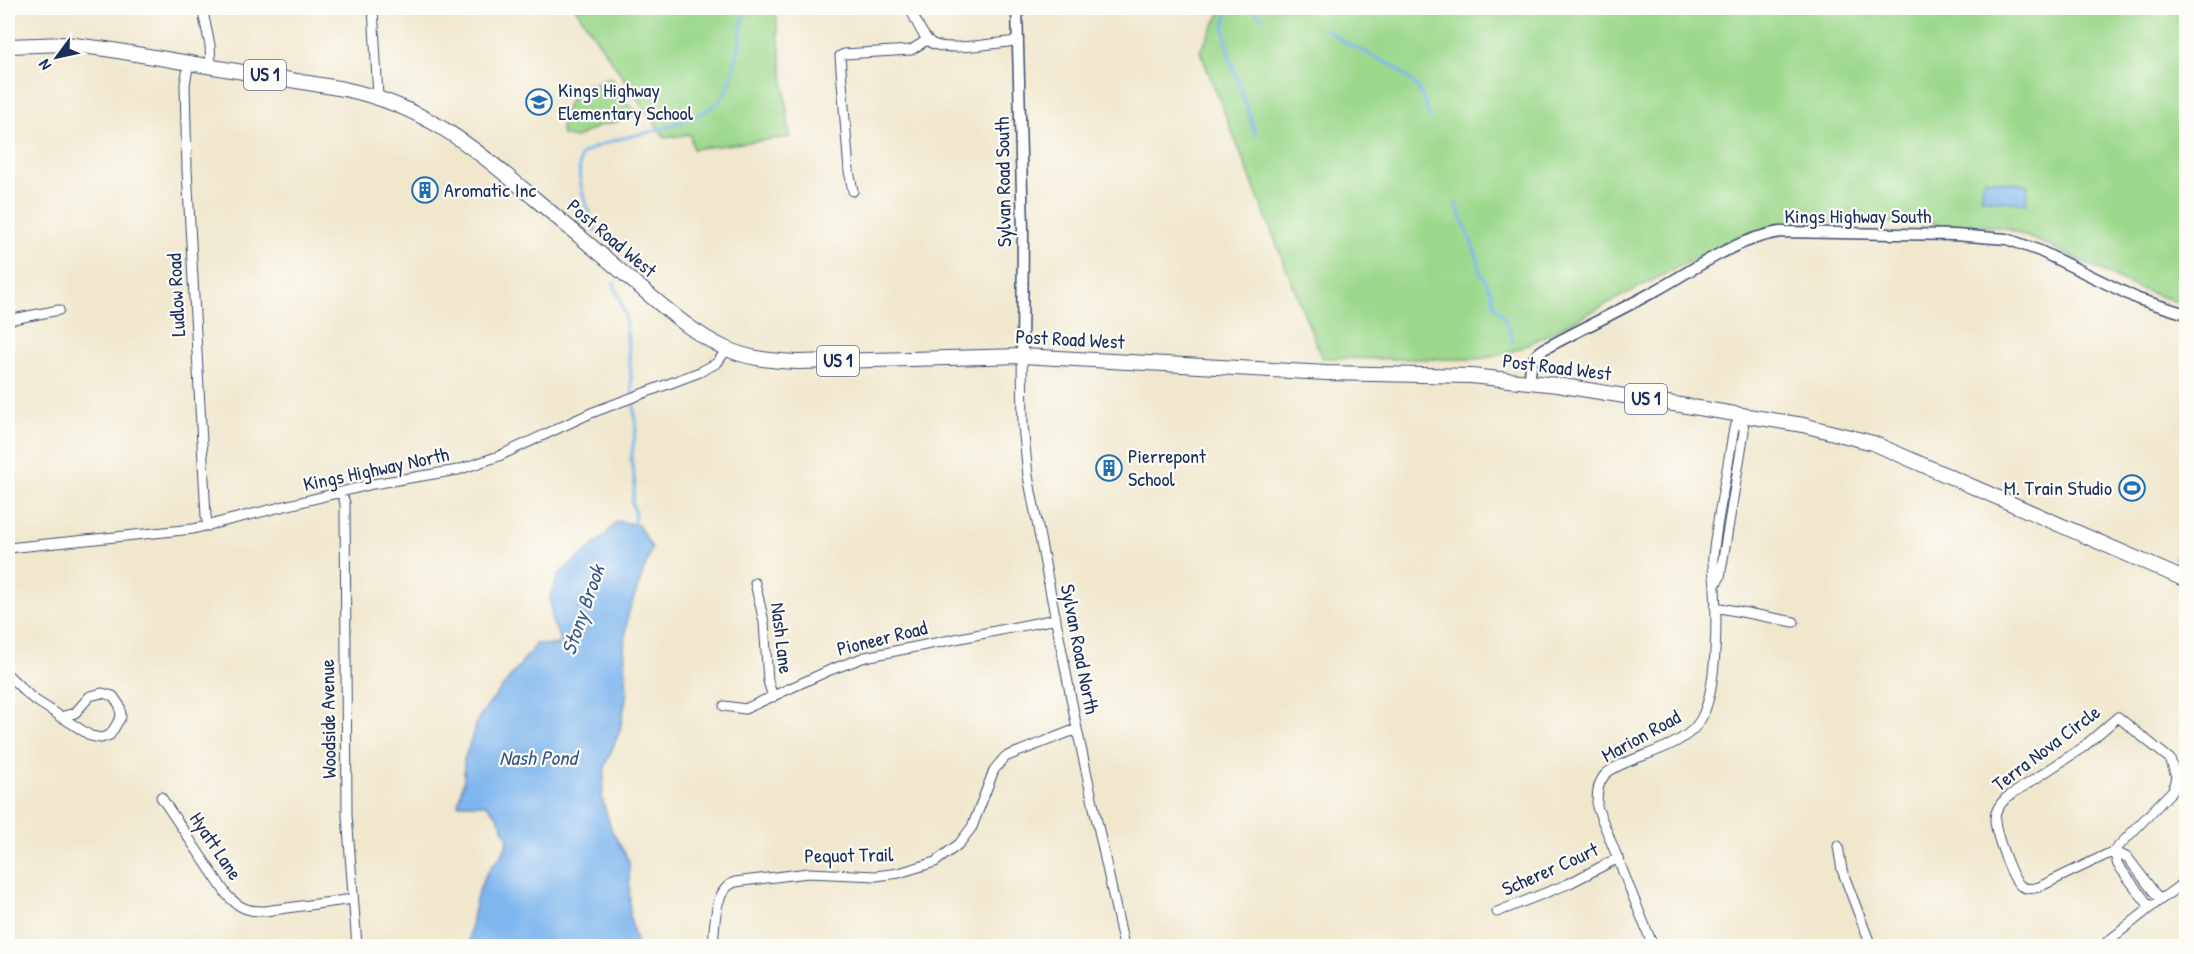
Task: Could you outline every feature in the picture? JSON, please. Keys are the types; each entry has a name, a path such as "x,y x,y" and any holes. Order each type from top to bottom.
{"main road":[{"name":"Post Road West","path":"8,46 66,44 189,62 378,97 425,117 464,141 658,302 727,349 751,357 798,362 1022,356 1285,371 1449,375 1530,381 1838,433 1890,449 2187,580"}],"street":[{"path":"202,8 210,45 211,66"},
{"path":"373,8 378,97"},
{"path":"910,8 927,40 934,45 948,47 1018,41"},
{"name":"Sylvan Road South","path":"1017,8 1023,230 1022,356"},
{"path":"854,191 849,171 840,56 911,50 927,40"},
{"name":"Ludlow Road","path":"189,62 185,84 187,170 208,526"},
{"name":"Kings Highway South","path":"1530,381 1531,362 1544,349 1737,246 1780,232 1961,235 2007,239 2040,251 2138,299 2187,314"},
{"path":"8,320 59,310"},
{"name":"Kings Highway North","path":"8,548 208,526 341,492 479,464 562,425 708,368 717,363 727,349"},
{"name":"Sylvan Road North","path":"1022,356 1025,458 1077,729 1124,946"},
{"name":"Marion Road","path":"1653,946 1597,807 1599,785 1605,774 1617,767 1677,741 1700,721 1708,703 1713,679 1715,585 1720,577 1744,431 1742,415"},
{"name":"Woodside Avenue","path":"341,492 345,503 347,815 357,946"},
{"name":"Nash Lane","path":"755,583 764,622 768,681 773,697"},
{"path":"1715,607 1794,622"},
{"name":"Pioneer Road","path":"724,706 745,709 830,670 865,657 1056,619"},
{"path":"8,675 32,698 60,717 92,736 101,738 110,735 121,717 120,706 113,696 102,693 90,696 75,713 60,717"},
{"name":"Terra Nova Circle","path":"2118,717 2166,756 2173,764 2176,776 2170,795 2114,851 2039,887 2025,888 2020,885 2013,874 1995,820 1998,808 2006,798 2082,748 2118,717"},
{"name":"Pequot Trail","path":"713,946 720,898 728,885 740,881 808,873 876,876 899,873 935,862 959,844 972,827 994,770 1005,757 1077,729"},
{"name":"Hyatt Lane","path":"162,797 227,895 239,906 258,911 353,899"},
{"path":"1838,846 1842,870 1871,946"},
{"path":"2114,851 2128,858 2160,900"},
{"path":"2114,851 2118,865 2150,907"},
{"name":"Scherer Court","path":"1497,912 1568,884 1617,858"},
{"path":"2102,946 2150,907 2187,881"}],"green space":[{"path":"575,8 775,8 790,137 693,149 690,134 665,138"},
{"path":"1223,8 2186,8 2186,305 2137,288 2050,246 2003,227 1853,221 1813,223 1779,226 1738,236 1523,347 1497,356 1463,359 1322,358 1200,51"},
{"path":"605,78 613,80 620,98 636,111 634,116 600,125 576,138 562,135 562,120 569,101 586,90 588,84 593,86"},
{"path":"2186,536 2186,564 2175,558"}],"water":[{"path":"1984,179 2028,185 2026,204 1981,198"},
{"name":"Nash Pond","path":"617,521 638,525 652,548 628,614 624,646 627,692 620,730 605,766 602,798 611,829 629,861 630,918 637,946 468,946 474,907 480,888 489,870 502,854 508,839 498,817 486,804 458,804 464,779 464,760 479,717 535,644 555,645 561,640 552,622 550,596 559,574 604,537"}],"waterway":[{"name":"Stony Brook","path":"596,231 581,184 581,155 612,141 687,120 717,103 732,77 738,54 744,8"},
{"path":"1229,8 1224,25 1229,55 1256,135"},
{"path":"1253,8 1258,15 1263,17"},
{"path":"1325,29 1343,41 1397,68 1418,89 1430,118"},
{"path":"1456,203 1478,259 1480,272 1492,292 1494,304 1504,318 1513,339 1512,343"},
{"name":"Stony Brook","path":"614,283 625,314 636,429 631,459 635,483 632,503 635,513 633,527"}],"place":[{"name":"Kings Highway Elementary School","path":"539,102"},
{"name":"Aromatic Inc","path":"425,190"},
{"name":"Pierrepont School","path":"1109,468"},
{"name":"M. Train Studio","path":"2132,488"}]}
